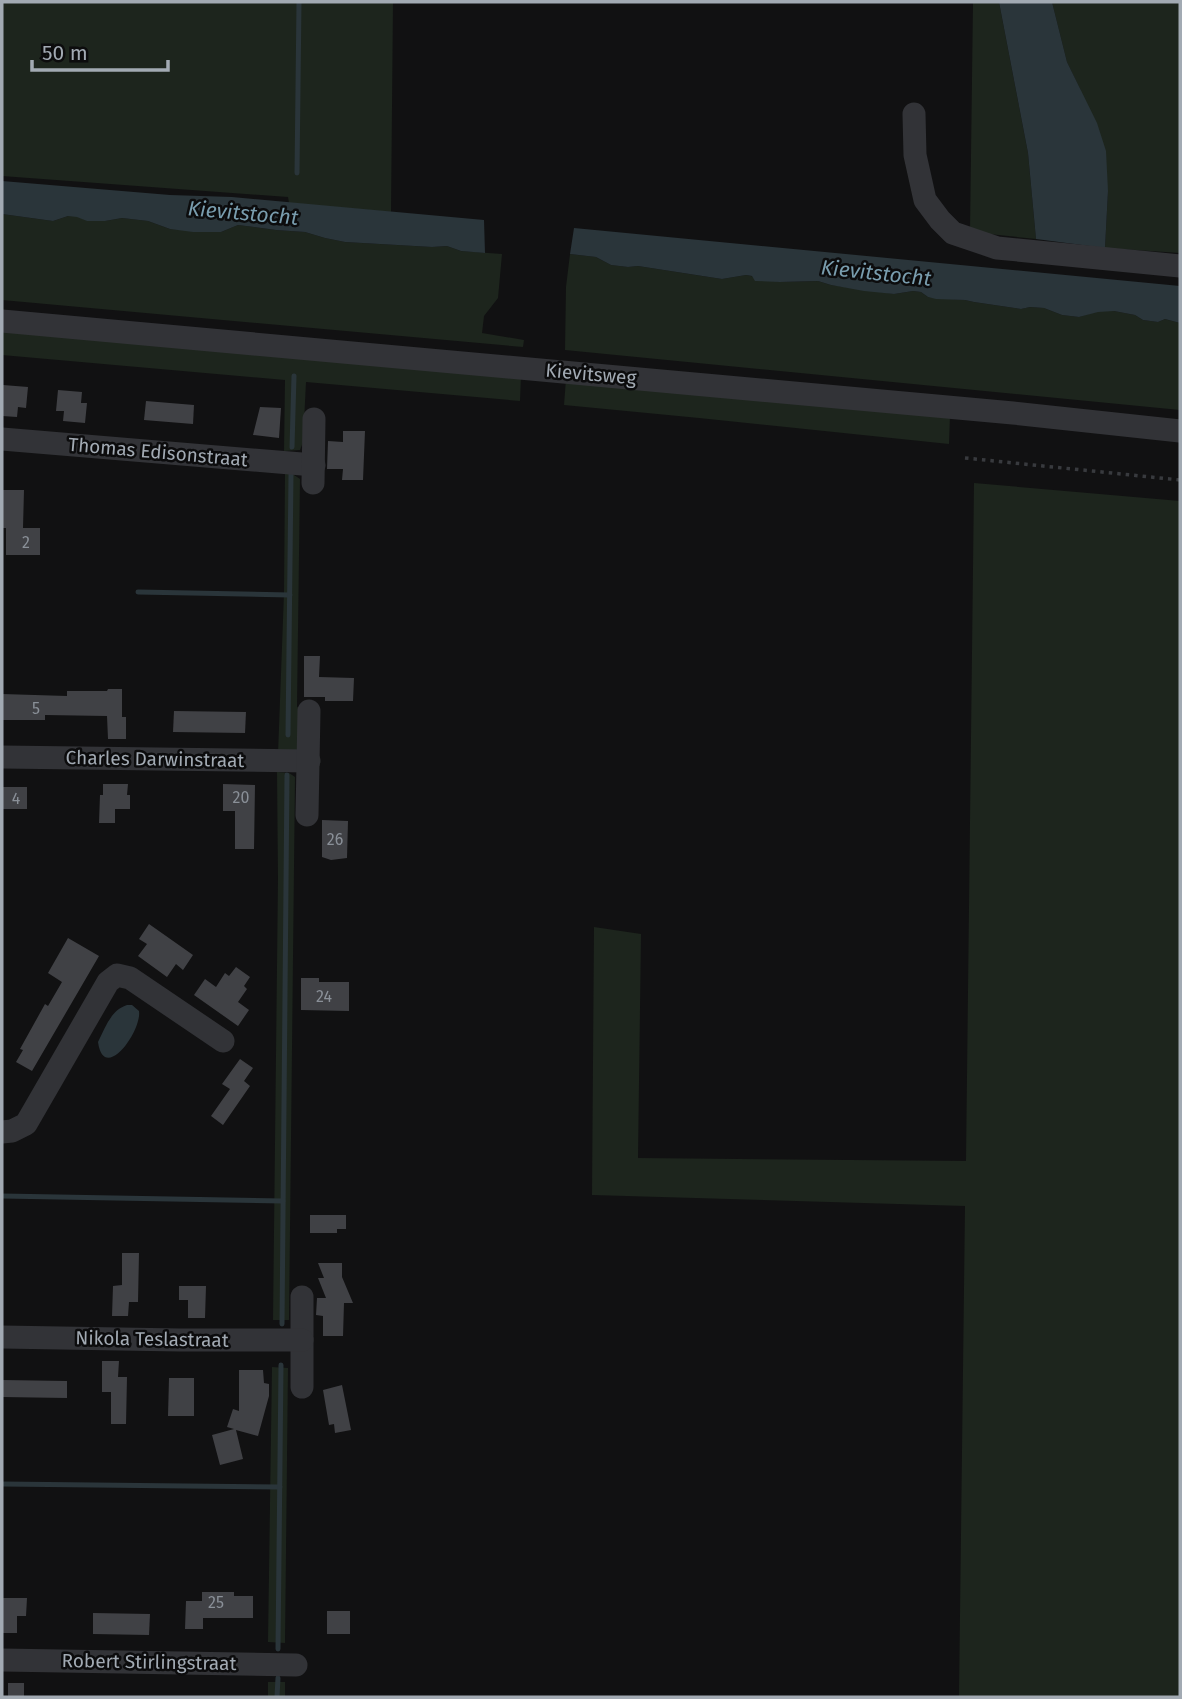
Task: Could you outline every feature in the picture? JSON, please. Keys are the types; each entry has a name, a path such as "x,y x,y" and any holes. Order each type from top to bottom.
{"street":[{"path":"914,114 915,155 925,200 953,233 997,248 1180,266"},
{"name":"Kievitsweg","path":"2,321 1013,413 1180,431"},
{"name":"Thomas Edisonstraat","path":"2,439 314,474 314,419"},
{"path":"307,815 309,711"},
{"name":"Charles Darwinstraat","path":"2,757 309,761"},
{"path":"2,1132 12,1132 26,1124 107,982 117,975 130,978 223,1041"},
{"path":"302,1297 302,1387"},
{"name":"Nikola Teslastraat","path":"2,1337 302,1340"},
{"name":"Robert Stirlingstraat","path":"2,1660 296,1665"}],"path":[{"path":"965,458 1180,480"}],"shaded area":[{"path":"2,2 393,2 391,212 289,203 288,197 2,176"},
{"path":"973,2 999,2 1028,153 1036,239 970,232"},
{"path":"1052,2 1180,2 1180,253 1105,248 1108,191 1080,89 1067,62"},
{"path":"2,214 53,221 68,216 77,216 88,221 122,218 148,221 170,229 221,232 238,225 305,232 345,242 447,246 461,251 502,254 498,298 484,316 482,333 524,340 523,347 2,300"},
{"path":"570,254 596,257 611,265 638,266 722,279 746,275 780,282 818,281 894,294 913,291 928,297 1021,309 1044,308 1062,315 1079,317 1098,311 1114,311 1135,315 1143,320 1158,322 1165,319 1180,323 1180,410 565,350 566,287"},
{"path":"2,331 521,375 520,401 306,382 303,442 300,450 284,451 285,380 2,355"},
{"path":"566,379 950,415 949,444 564,405"},
{"path":"285,473 300,479 297,707 301,708 300,746 296,751 278,754 284,593"},
{"path":"974,483 1180,501 1180,1697 959,1697 965,1206 592,1195 594,927 641,934 638,1158 966,1161"},
{"path":"277,772 289,773 295,777 289,1320 273,1320"},
{"path":"272,1367 288,1368 285,1643 268,1642"},
{"path":"268,1682 285,1682 285,1697 268,1697"}],"water":[{"path":"999,2 1052,2 1067,62 1097,123 1106,151 1108,191 1105,248 1036,239 1028,153"},
{"name":"Kievitstocht","path":"2,181 170,195 232,197 484,220 485,253 461,251 447,246 345,242 305,232 238,225 221,232 193,232 122,218 87,221 68,216 53,221 2,214"},
{"name":"Kievitstocht","path":"574,228 1180,286 1180,323 1165,319 1158,322 1143,320 1135,315 1114,311 1079,317 1062,315 1044,308 1021,309 965,300 936,299 913,291 894,294 864,291 818,281 755,281 752,276 746,275 722,279 638,266 611,265 596,257 570,254"},
{"path":"127,1005 132,1005 139,1011 135,1030 122,1050 107,1058 102,1054 98,1042 113,1015"}],"building":[{"path":"3,385 28,387 26,408 18,407 17,417 2,416"},
{"path":"58,390 82,392 81,403 87,403 85,423 63,421 64,411 56,411"},
{"path":"146,401 194,405 193,424 144,420"},
{"path":"260,407 281,408 279,438 253,435"},
{"path":"343,431 365,431 363,480 342,480 343,469 327,469 328,441 343,442"},
{"path":"3,490 24,490 23,528 40,528 40,555 6,555"},
{"path":"304,656 320,656 319,677 354,678 353,701 325,701 325,697 304,697"},
{"path":"122,689 122,717 126,717 126,739 108,739 107,716 45,715 45,720 2,720 2,694 67,696 67,691"},
{"path":"174,711 246,712 245,733 173,732"},
{"path":"103,784 128,784 130,809 115,809 115,823 99,823"},
{"path":"223,784 255,785 254,849 235,849 235,811 223,811"},
{"path":"2,787 27,787 27,809 2,809"},
{"path":"322,820 348,821 347,858 331,860 322,857"},
{"path":"149,924 193,955 183,970 176,964 167,977 138,956 147,944 139,939"},
{"path":"68,938 99,956 32,1071 16,1062 23,1050 20,1049 45,1004 48,1006 62,982 48,973"},
{"path":"236,967 250,977 244,986 247,989 238,1002 249,1010 238,1026 194,995 205,979 216,987 225,973 229,976"},
{"path":"301,978 319,978 319,982 349,982 349,1011 301,1010"},
{"path":"240,1059 253,1068 244,1081 250,1086 223,1125 211,1116 230,1089 222,1084"},
{"path":"310,1215 346,1215 346,1229 337,1229 337,1233 310,1233"},
{"path":"122,1253 139,1253 138,1302 129,1302 128,1316 112,1316 113,1286 122,1285"},
{"path":"318,1263 342,1263 342,1277 353,1303 344,1303 343,1336 323,1336 323,1316 316,1315 317,1298 326,1298 318,1278 324,1278"},
{"path":"179,1286 206,1286 205,1318 188,1318 188,1300 179,1300"},
{"path":"102,1361 119,1361 118,1377 127,1377 126,1424 111,1424 111,1392 102,1392"},
{"path":"239,1370 263,1370 264,1383 269,1384 269,1396 258,1436 236,1430 243,1459 220,1465 212,1435 234,1429 227,1427 233,1409 239,1411"},
{"path":"169,1378 194,1378 194,1416 168,1416"},
{"path":"2,1380 67,1381 67,1398 2,1397"},
{"path":"342,1385 351,1430 335,1433 334,1424 329,1425 323,1390"},
{"path":"202,1592 234,1592 234,1596 253,1596 253,1618 203,1618 203,1629 185,1629 186,1601 202,1601"},
{"path":"2,1598 27,1598 26,1616 17,1616 17,1633 2,1633"},
{"path":"327,1611 350,1611 350,1634 327,1634"},
{"path":"93,1613 150,1614 149,1635 93,1634"},
{"path":"8,1683 24,1683 24,1697 8,1697"}],"waterway":[{"path":"297,173 299,2"},
{"path":"292,447 294,376"},
{"path":"288,735 291,474"},
{"path":"138,592 290,595"},
{"path":"282,1324 287,775"},
{"path":"2,1196 283,1201"},
{"path":"278,1649 281,1365"},
{"path":"2,1484 280,1487"},
{"path":"277,1697 278,1678"}]}
